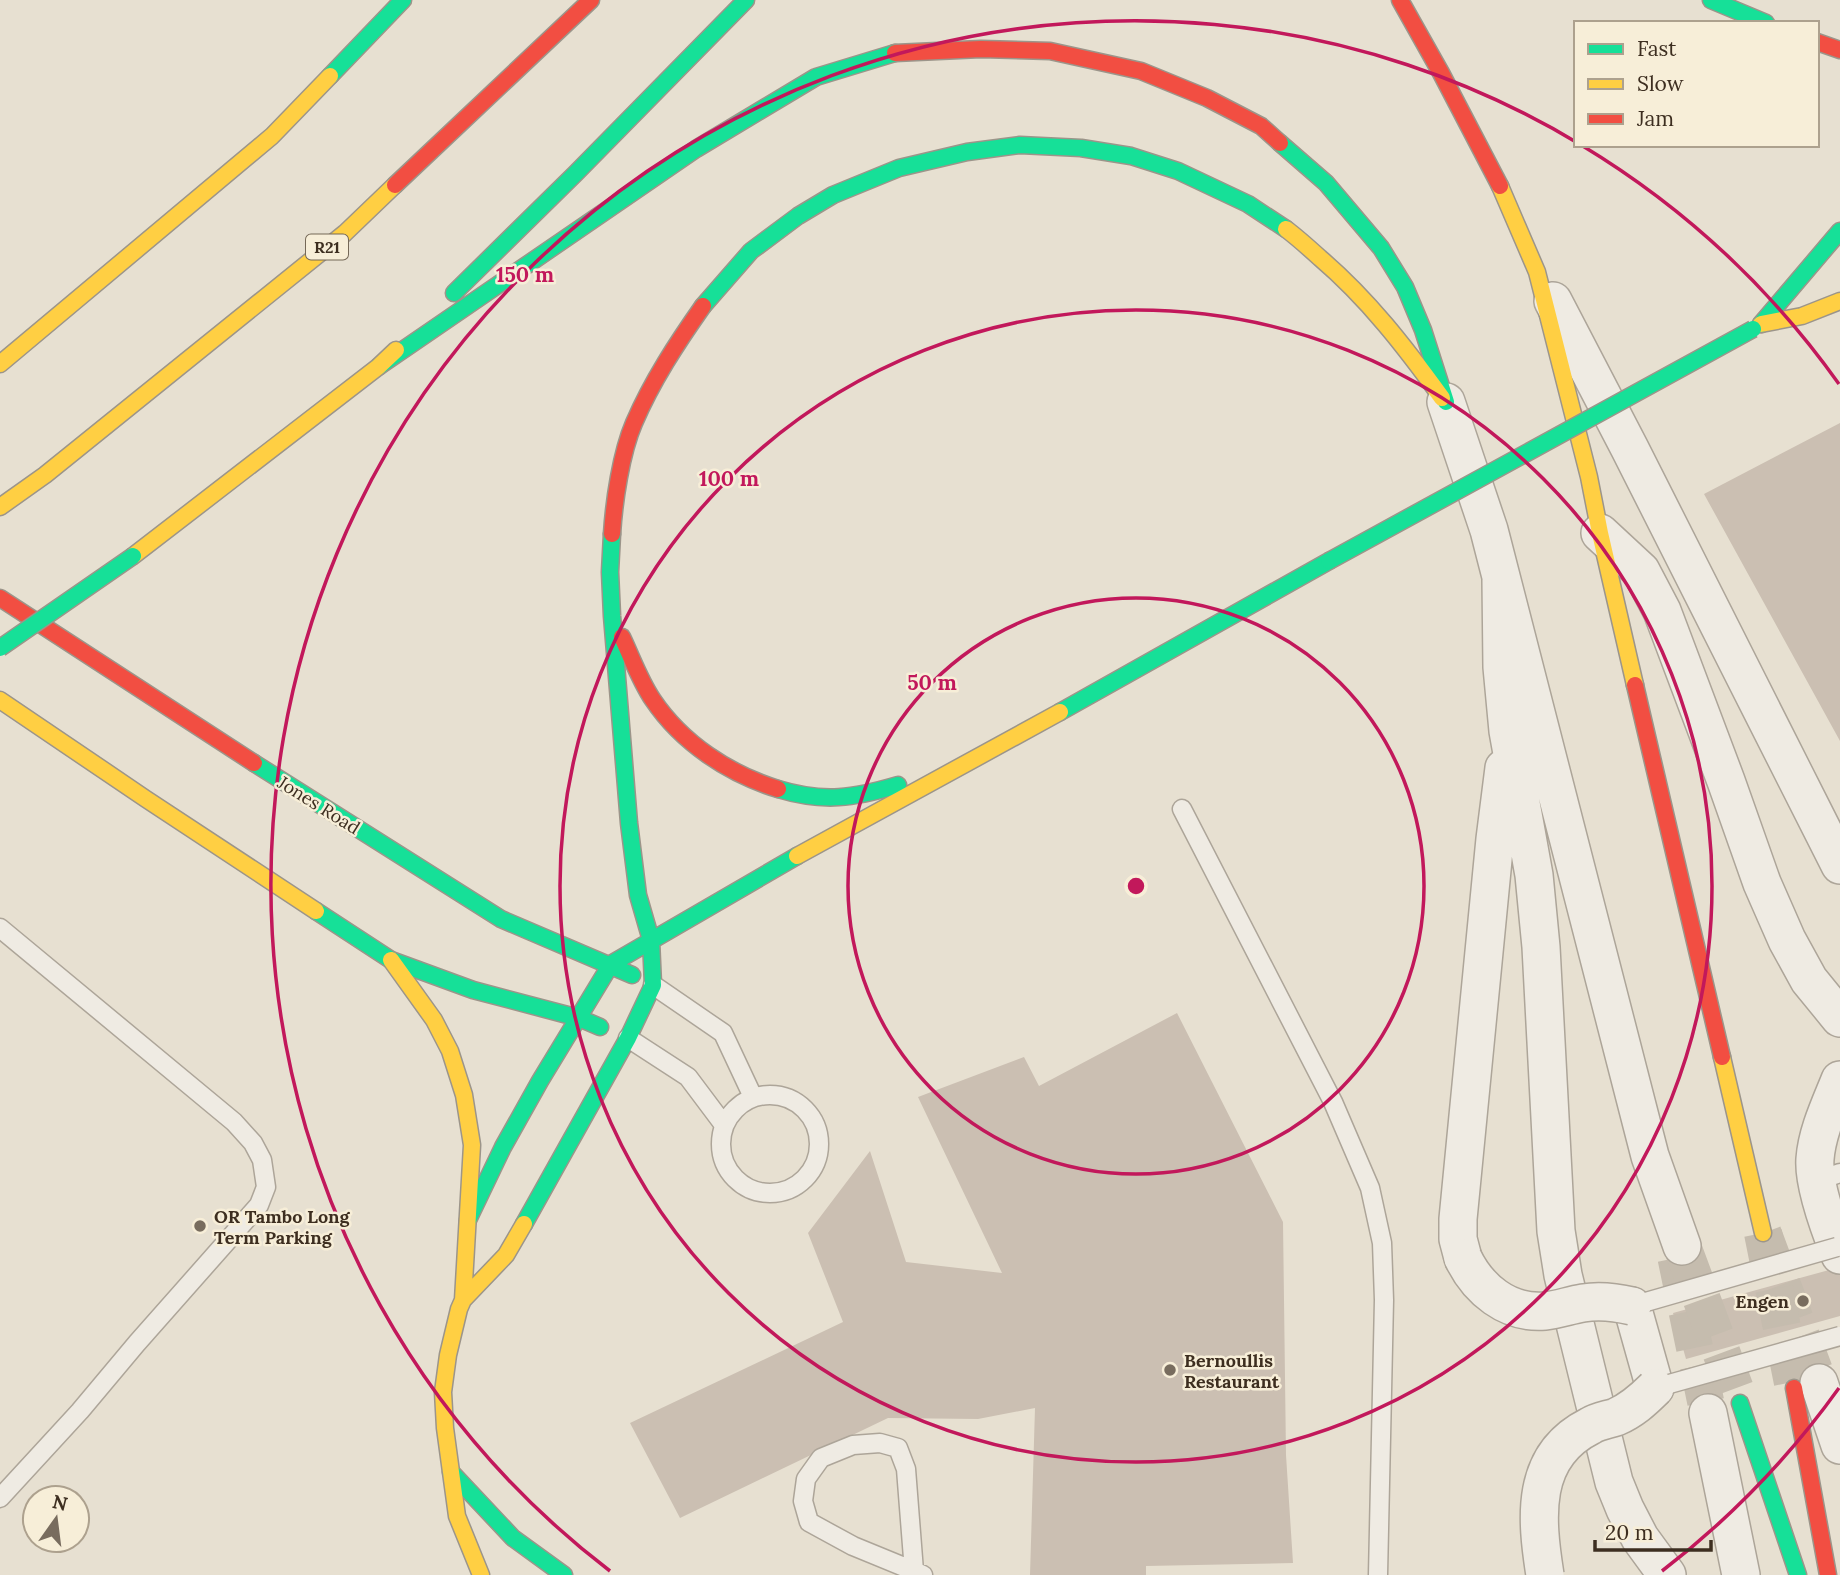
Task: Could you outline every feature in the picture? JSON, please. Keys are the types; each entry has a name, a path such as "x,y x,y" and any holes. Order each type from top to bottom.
{"main road":[{"path":"0,364 272,136 403,0"},
{"name":"R21","path":"0,507 45,475 345,233 592,0"},
{"path":"378,368 565,184 746,0"},
{"path":"1400,0 1502,189 1537,272 1589,477 1763,1233"},
{"path":"1711,0 1761,21"},
{"path":"1819,43 1840,50"},
{"path":"0,648 133,556 378,368 696,149 816,77 892,53 981,49 1050,51 1141,71 1207,98 1261,127 1326,183 1381,248 1405,287 1423,330 1446,402"},
{"path":"481,1575 457,1516 443,1392 448,1355 463,1300 506,1255 628,1038 653,985 651,940 638,895 629,824 612,616 610,572 613,516 624,454 633,424 668,356 706,301 751,251 798,216 833,195 899,168 967,152 1020,145 1081,148 1131,156 1178,171 1248,204 1293,234 1375,311 1446,402"},
{"path":"1757,326 1840,231"},
{"path":"468,1220 503,1147 611,964 955,768 1757,326 1792,320 1818,312 1840,301"},
{"name":"Jones Road","path":"0,598 275,777 501,919 611,964 653,985"},
{"path":"612,616 640,677 658,708 704,752 756,781 799,794 842,798 861,796 955,768"},
{"path":"0,700 391,960 473,990 579,1018 628,1038"},
{"path":"391,960 434,1020 450,1051 464,1095 472,1145 463,1300"},
{"path":"1806,1385 1827,1570"},
{"path":"1724,1408 1797,1574"},
{"path":"451,1472 513,1538 564,1575"}],"street":[{"path":"1537,272 1630,449 1840,865"},
{"path":"1446,402 1489,530 1650,1156 1679,1252"},
{"path":"1600,533 1641,570 1662,611 1762,883 1787,940 1809,980 1840,1018"},
{"path":"1501,580 1502,667 1508,731 1534,875 1541,947 1556,1231 1563,1275 1614,1482 1640,1538 1667,1575"},
{"path":"1508,731 1493,852 1458,1240 1463,1258 1480,1286 1513,1307 1545,1311 1584,1303 1612,1301 1632,1306 1655,1388 1636,1407 1591,1425 1567,1440 1555,1454 1541,1490 1538,1511 1545,1575"},
{"path":"1839,1249 1828,1177 1814,1161 1817,1143 1840,1080"},
{"path":"1806,1385 1838,1435"},
{"path":"1724,1408 1741,1575"}],"lane":[{"path":"1182,809 1333,1102 1370,1188 1382,1243 1384,1300 1378,1575"},
{"path":"0,928 234,1122 253,1143 262,1160 266,1187 260,1205 0,1498"},
{"path":"653,985 723,1033 753,1097"},
{"path":"628,1038 688,1077 724,1125"},
{"path":"774,1094 794,1100 810,1114 818,1133 819,1153 812,1172 796,1187 777,1194 756,1192 737,1182 725,1166 720,1145 724,1125 736,1108 753,1097 774,1094"},
{"path":"1632,1306 1839,1249"},
{"path":"1655,1388 1840,1336"},
{"path":"880,1443 898,1448 906,1469 917,1574 853,1546 809,1522 803,1501 806,1479 821,1458 853,1445 880,1443"}],"building":[{"path":"1840,423 1840,741 1704,494"},
{"path":"1177,1013 1283,1222 1286,1455 1293,1563 1146,1566 1146,1575 1030,1575 1035,1408 978,1419 888,1418 680,1518 630,1423 843,1322 808,1233 870,1151 906,1262 1002,1273 918,1097 1024,1057 1039,1086"},
{"path":"1840,1267 1840,1316 1686,1359 1673,1313"}],"tunnel":[{"path":"1763,1233 1819,1383"},
{"path":"1763,1233 1794,1388"},
{"path":"1682,1246 1740,1403"},
{"path":"1676,1258 1708,1413"}],"traffic: fast":[{"path":"330,76 403,0"},
{"path":"454,293 746,0"},
{"path":"1711,0 1761,21"},
{"path":"378,367 696,149 816,77 895,53"},
{"path":"1280,143 1326,183 1381,248 1405,287 1423,330 1446,402"},
{"path":"703,306 751,251 798,216 833,195 899,168 967,152 1020,145 1081,148 1131,156 1178,171 1248,204 1286,229"},
{"path":"1761,324 1840,231"},
{"path":"1329,561 1753,329"},
{"path":"524,1224 628,1038 653,985 651,940 638,895 629,823 612,616 612,534"},
{"path":"0,648 133,556"},
{"path":"1060,712 1329,561"},
{"path":"254,763 501,919 632,975"},
{"path":"778,789 810,796 839,797 898,785"},
{"path":"468,1220 503,1147 611,964 797,856"},
{"path":"316,911 391,960 473,990 579,1018 600,1027"},
{"path":"1740,1403 1798,1575"},
{"path":"451,1472 513,1538 564,1575"}],"traffic: slow":[{"path":"0,364 272,136 330,76"},
{"path":"0,507 45,475 345,233 395,185"},
{"path":"1500,186 1537,272 1589,477 1635,685"},
{"path":"1286,229 1338,274 1370,307 1442,398"},
{"path":"1761,324 1802,316 1840,301"},
{"path":"133,556 378,367 396,350"},
{"path":"0,700 316,911"},
{"path":"797,856 1060,712"},
{"path":"391,960 434,1020 450,1051 464,1095 472,1145 463,1300"},
{"path":"1722,1057 1763,1233"},
{"path":"481,1575 457,1516 443,1392 448,1355 463,1300 506,1255 524,1224"}],"traffic: jam":[{"path":"395,185 591,0"},
{"path":"1400,0 1500,186"},
{"path":"1819,43 1840,50"},
{"path":"895,53 981,49 1050,51 1141,71 1207,98 1261,126 1280,143"},
{"path":"612,534 619,478 625,448 634,423 666,363 703,306"},
{"path":"0,598 254,763"},
{"path":"622,637 648,693 678,730 725,766 778,789"},
{"path":"1635,685 1722,1057"},
{"path":"1794,1388 1828,1575"}],"place":[{"name":"OR Tambo Long Term Parking","path":"200,1226"},
{"name":"Engen","path":"1803,1301"},
{"name":"Bernoullis Restaurant","path":"1170,1370"}]}
